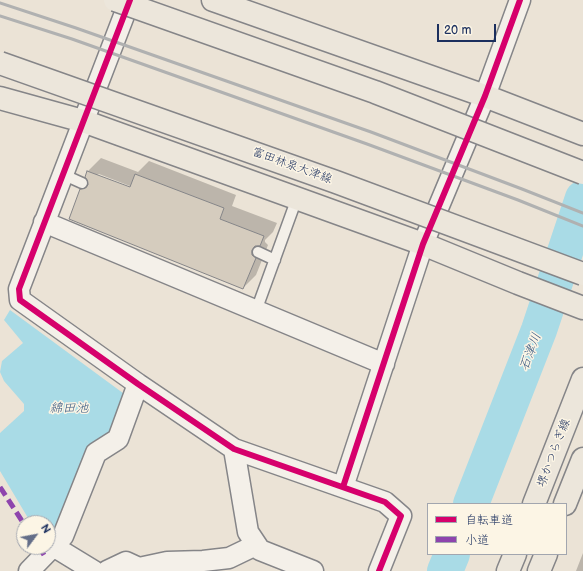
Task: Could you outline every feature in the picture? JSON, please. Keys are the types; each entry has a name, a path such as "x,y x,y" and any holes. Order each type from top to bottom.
{"main road":[{"path":"115,0 375,92 583,173"},
{"path":"213,0 485,96 583,134"},
{"name":"富田林泉大津線","path":"0,63 336,182 583,274"},
{"path":"0,98 83,120 423,244 583,308"},
{"name":"堺かつらぎ線","path":"534,503 583,379"},
{"path":"565,503 583,458"},
{"path":"508,571 515,555"},
{"path":"539,571 546,555"}],"street":[{"path":"130,0 19,289 20,300 138,384 234,449 385,502 401,516 379,571"},
{"path":"344,487 423,244 485,96 520,0"},
{"path":"44,222 384,364"},
{"path":"56,543 63,536 96,453 118,439 138,384"},
{"path":"234,449 248,532 256,545 260,550 313,571"},
{"path":"107,571 126,562 139,568 167,562 203,561 229,558 256,545"},
{"path":"56,548 94,571"},
{"path":"29,571 44,555"}],"lane":[{"path":"62,174 82,183"},
{"path":"256,311 297,198"},
{"path":"258,252 275,260"}],"water":[{"name":"綿田池","path":"10,310 127,396 109,436 56,534 56,515 26,515 0,471 0,433 24,411 24,404 4,381 0,372 2,361 23,343 4,320"}],"building":[{"path":"87,171 130,187 135,174 224,208 220,219 264,236 260,246 255,246 252,250 252,255 256,258 243,289 69,219 80,189 85,188 88,185 85,177"}],"waterway":[{"name":"石津川","path":"471,503 539,330 583,198"},
{"name":"石津川","path":"445,571 452,555"}],"railway":[{"path":"0,3 76,28 371,132 583,213"},
{"path":"0,16 72,39 367,144 518,200 583,226"}],"marked path":[{"path":"0,487 18,515"}],"cycle path":[{"path":"130,0 19,289 20,300 138,384 234,449 385,502 401,516 379,571"},
{"path":"343,487 423,244 485,96 520,0"}]}
